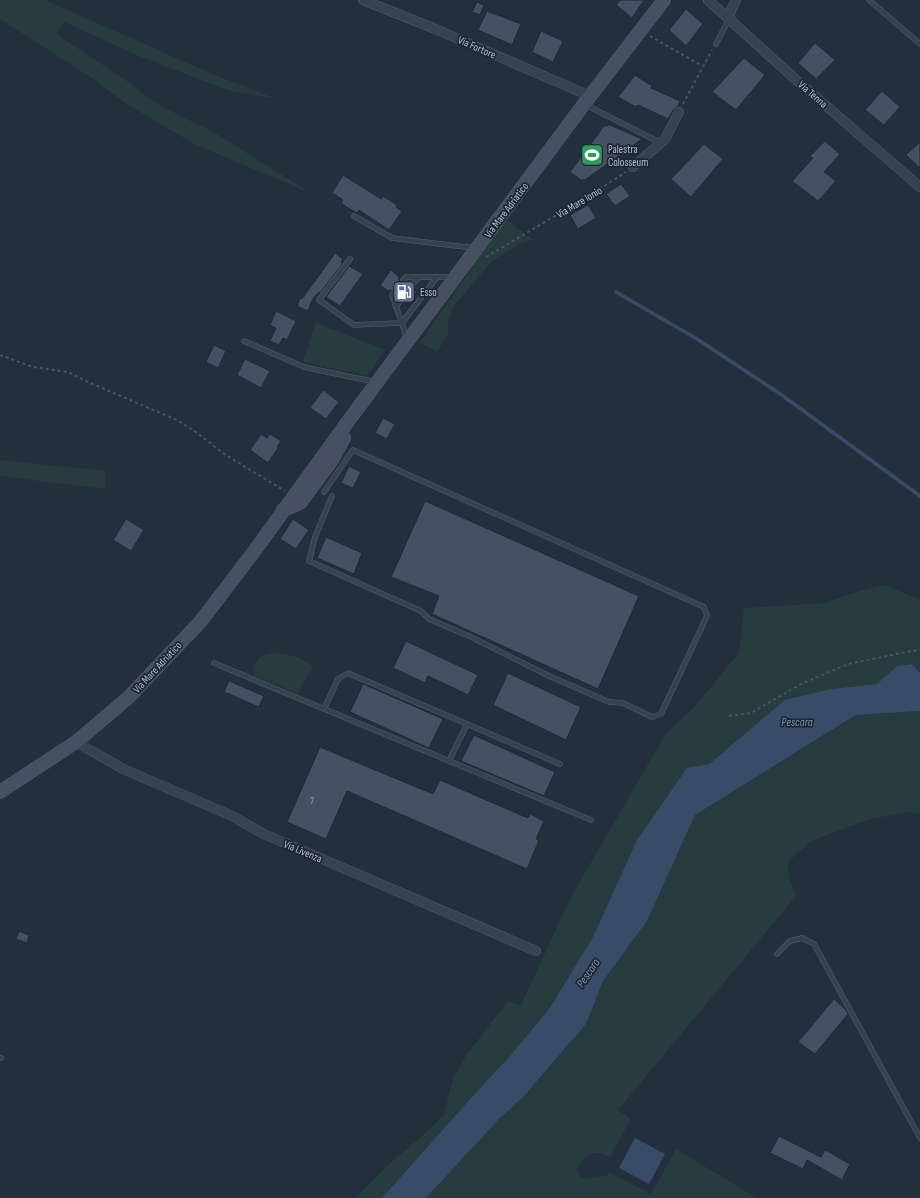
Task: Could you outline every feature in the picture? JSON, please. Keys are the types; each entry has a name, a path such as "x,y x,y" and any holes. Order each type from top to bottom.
{"main road":[{"name":"Via Mare Adriatico","path":"0,792 76,742 129,697 201,621 253,553 293,496 314,485 327,451 349,420 456,277 479,254 587,100 664,0"},
{"name":"Via Mare Adriatico","path":"283,510 300,503 332,460 347,448 349,420"}],"street":[{"name":"Via Fortore","path":"363,0 433,28 587,100"},
{"name":"Via Tenna","path":"708,0 920,188"},
{"path":"729,19 731,10 736,0"},
{"path":"634,167 665,140 679,112"},
{"name":"Via Livenza","path":"76,742 123,769 230,815 264,834 536,951"}],"lane":[{"path":"869,0 920,44"},
{"path":"716,44 729,19"},
{"path":"587,100 661,143"},
{"path":"354,216 392,238 479,254"},
{"path":"350,259 319,300 354,325 402,323"},
{"path":"403,280 406,277 456,277"},
{"path":"411,286 419,277"},
{"path":"402,323 437,277"},
{"path":"393,293 392,295 408,340"},
{"path":"396,307 401,300"},
{"path":"244,341 304,367 377,382"},
{"path":"332,496 315,537 309,562 420,611 429,619 471,637 550,676 609,702 623,703 652,717 661,714 707,616 704,607 347,448"},
{"path":"214,663 591,820"},
{"path":"324,709 338,679 348,673 560,764"},
{"path":"449,761 467,724"},
{"path":"777,954 790,941 802,938 814,944 920,1138"}],"path":[{"path":"640,30 702,66"},
{"path":"679,112 702,66 716,44"},
{"name":"Via Mare Ionio","path":"479,254 582,200 634,167"},
{"path":"0,355 33,367 68,372 177,420 196,432 224,454 293,496"},
{"path":"729,716 750,713 801,684 848,664 920,650"}],"green space":[{"path":"0,0 45,0 210,73 276,99 227,90 139,56 64,22 56,34 124,79 156,103 207,128 309,192 196,145 125,103 92,78 0,19"},
{"path":"506,219 533,240 521,243 492,261 453,307 448,320 448,334 437,352 420,342"},
{"path":"316,323 385,350 367,376 303,362"},
{"path":"0,460 106,471 105,489 0,476"},
{"path":"885,585 920,600 920,673 912,664 897,666 877,684 831,689 726,749 709,764 687,768 593,937 549,1009 510,1056 382,1198 355,1198 386,1167 444,1115 453,1079 467,1054 508,1001 521,1005 571,897 665,735 694,707 739,653 744,608 825,603 862,590"},
{"path":"274,653 294,656 313,666 298,693 255,676 252,669 256,661 260,657"},
{"path":"920,711 920,814 910,812 870,819 811,841 788,862 789,877 796,896 618,1110 631,1119 610,1157 600,1153 590,1154 583,1159 577,1169 581,1179 605,1176 610,1173 651,1194 676,1149 757,1198 426,1198 499,1119 524,1096 586,1024 603,981 647,921 695,815 857,715"}],"water":[{"name":"Pescara","path":"912,664 920,673 920,711 856,715 695,815 647,921 603,981 586,1024 524,1096 499,1119 426,1198 382,1198 510,1056 549,1009 593,937 637,840 687,768 709,764 785,700 831,689 877,684 897,666"},
{"path":"635,1138 665,1154 649,1184 619,1168"}],"building":[{"path":"620,0 644,0 632,18 616,5"},
{"path":"477,2 484,5 480,15 472,12"},
{"path":"686,9 703,24 686,46 669,30"},
{"path":"487,11 521,24 512,45 478,30"},
{"path":"541,31 563,41 553,62 532,52"},
{"path":"815,43 835,60 816,79 798,63"},
{"path":"744,58 765,75 736,110 712,92"},
{"path":"635,75 652,86 651,88 680,101 668,119 638,105 636,107 618,97"},
{"path":"882,91 900,107 884,125 865,110"},
{"path":"610,125 642,139 585,180 581,180 570,172 604,126"},
{"path":"825,141 840,154 824,172 836,181 818,201 792,181 813,158 810,156"},
{"path":"920,142 920,168 906,155"},
{"path":"704,144 723,159 691,197 671,179"},
{"path":"343,175 381,199 383,196 397,205 396,207 402,211 389,230 359,210 357,213 348,208 341,203 343,200 332,193"},
{"path":"621,184 630,196 615,206 606,194"},
{"path":"588,205 596,218 578,229 570,215"},
{"path":"335,253 343,259 341,262 343,263 320,293 319,292 312,300 308,311 297,306 300,298 302,299"},
{"path":"349,266 363,274 340,306 326,297"},
{"path":"391,270 399,277 398,278 401,283 405,283 408,285 409,289 413,289 417,292 409,304 403,297 396,295 397,292 395,290 388,291 380,285"},
{"path":"276,311 296,321 287,340 283,338 279,345 270,341 276,328 270,325"},
{"path":"214,345 226,351 218,368 206,362"},
{"path":"245,359 270,371 261,388 237,375"},
{"path":"323,390 339,402 326,419 310,408"},
{"path":"383,418 395,424 387,439 375,433"},
{"path":"261,434 267,438 270,434 281,441 268,463 250,450"},
{"path":"349,466 361,472 353,488 341,483"},
{"path":"425,501 639,596 598,689 432,614 439,596 391,577"},
{"path":"126,519 144,530 131,551 113,540"},
{"path":"293,519 309,530 296,549 280,539"},
{"path":"326,537 362,553 354,574 317,558"},
{"path":"406,641 478,675 468,695 428,676 425,683 393,668"},
{"path":"508,673 581,707 566,740 493,705"},
{"path":"229,681 264,696 259,707 224,692"},
{"path":"363,684 443,719 429,748 350,712"},
{"path":"474,735 555,772 544,796 461,761"},
{"path":"320,747 433,794 440,780 528,818 530,814 544,821 536,839 539,840 527,869 347,791 326,839 287,822"},
{"path":"19,931 29,935 27,943 16,939"},
{"path":"834,999 845,1009 848,1014 815,1054 798,1042"},
{"path":"779,1136 821,1157 825,1150 850,1164 842,1180 807,1160 803,1169 770,1153"}],"waterway":[{"path":"616,292 697,339 779,393 920,496"}],"place":[{"name":"Palestra Colosseum","path":"592,155"},
{"name":"Esso","path":"404,292"}]}
